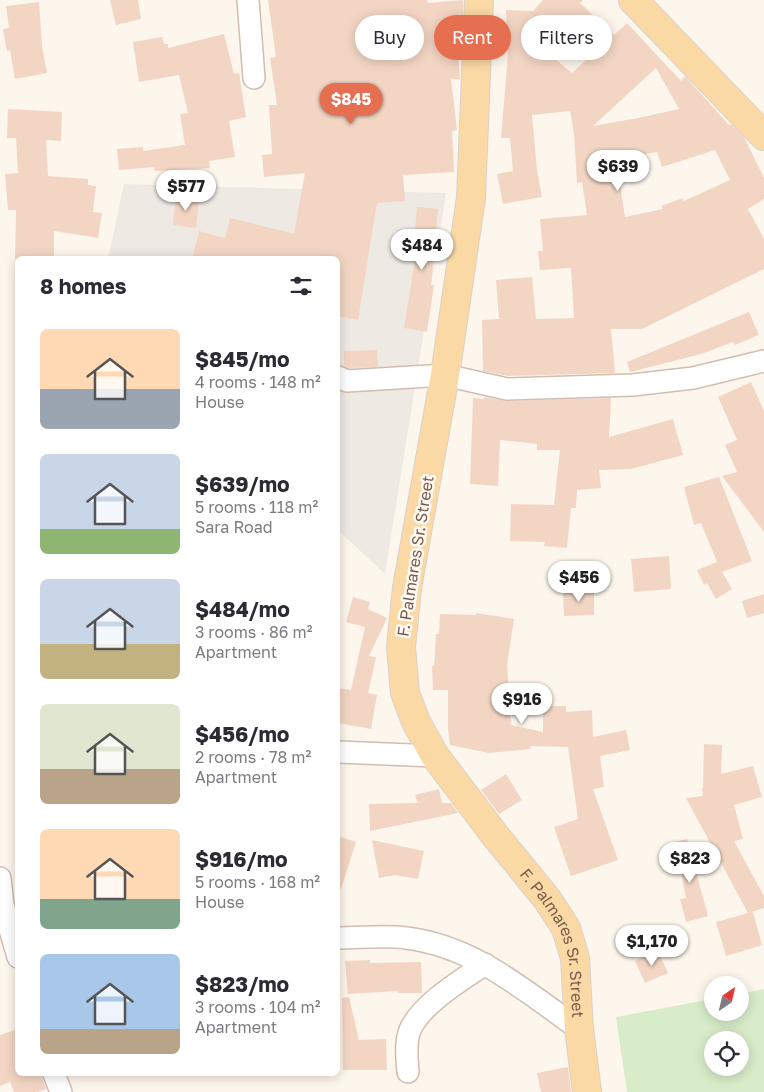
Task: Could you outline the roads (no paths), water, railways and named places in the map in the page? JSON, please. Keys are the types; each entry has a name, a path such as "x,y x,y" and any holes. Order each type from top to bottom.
{"main road":[{"name":"F. Palmares Sr. Street","path":"479,0 472,198 445,376 407,588 401,647 405,693 416,722 436,756 494,834 547,899 566,928 575,958 579,1029 587,1092"},
{"path":"633,0 764,136"}],"street":[{"path":"248,0 254,78"},
{"path":"340,378 347,381 445,376 506,389 633,385 693,378 764,361"},
{"path":"340,752 436,756"},
{"path":"0,878 3,905 15,947"},
{"path":"340,938 405,938 445,946 485,964 579,1029"},
{"path":"408,1072 407,1050 410,1030 425,1010 446,991 485,964"},
{"path":"55,1076 61,1092"}]}
